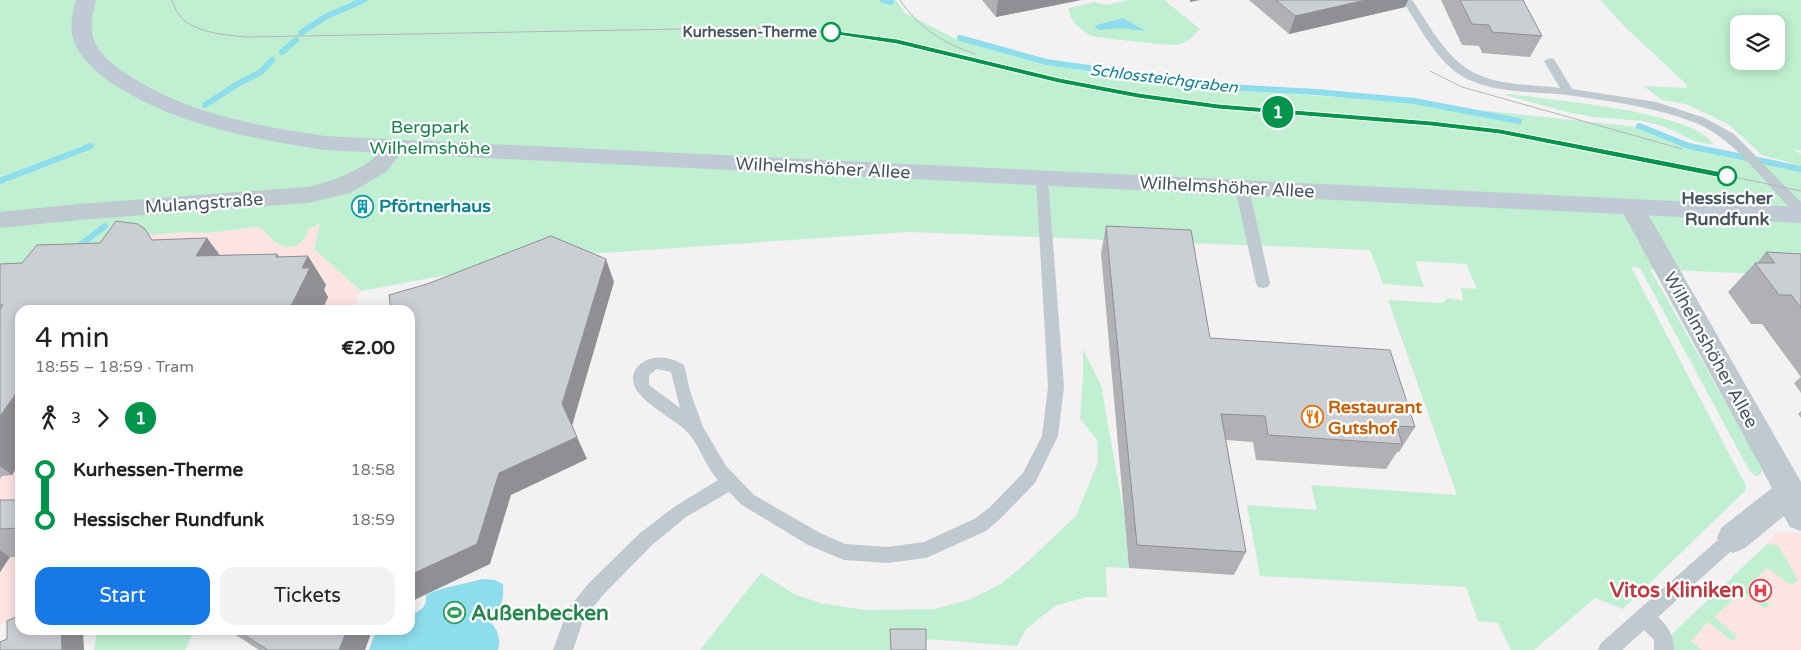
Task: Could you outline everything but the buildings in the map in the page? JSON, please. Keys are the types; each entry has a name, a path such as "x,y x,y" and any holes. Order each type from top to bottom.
{"main road":[{"name":"Wilhelmshöher Allee","path":"86,0 81,18 83,38 92,54 107,70 133,88 192,116 264,134 325,143 1801,215"}],"street":[{"name":"Mulangstraße","path":"0,220 68,212 308,195 342,187 378,167 394,147"},
{"name":"Wilhelmshöher Allee","path":"1632,207 1796,505 1734,538"}],"lane":[{"path":"1407,0 1445,55 1458,68 1474,77 1495,84 1568,92 1656,106 1692,118 1730,137 1790,200 1801,209"},
{"path":"1550,61 1568,92"},
{"path":"695,429 720,471 748,500 814,539 844,552 887,555 926,550 980,525 995,513 1029,478 1050,436 1056,387 1042,178"},
{"path":"1242,188 1263,283"},
{"path":"563,650 575,614 595,590 646,539 680,512 730,482"},
{"name":"Wilhelmshöher Allee","path":"1608,650 1734,538"},
{"path":"1645,617 1663,636 1664,650"}],"shaded area":[{"path":"321,223 314,249 361,291 354,305 15,305 15,620 0,625 0,278 96,238"},
{"name":"Vitos Kliniken","path":"1776,532 1801,533 1801,650 1674,650 1670,636 1767,544"}],"green space":[{"name":"Bergpark Wilhelmshöhe","path":"0,0 896,0 905,13 958,40 1044,65 1226,89 1415,103 1638,127 1689,148 1801,171 1801,276 1650,269 1759,462 1762,472 1759,476 1755,476 1749,470 1640,268 1631,267 1745,484 1746,490 1623,609 1595,598 1534,650 1511,650 1498,623 1478,621 1466,587 1260,576 1247,505 1317,510 1311,485 1457,495 1388,300 1442,303 1448,298 1463,301 1461,288 1477,289 1466,264 1415,261 1424,287 1383,284 1370,250 909,232 543,257 361,291 314,249 320,223 308,230 303,240 292,247 282,246 262,228 255,227 209,233 185,232 107,238 0,296"},
{"path":"1129,0 1164,0 1200,29 1187,41 1178,45 1108,38 1093,36 1084,32 1073,21 1069,12 1069,8 1095,2 1106,5"},
{"path":"1600,0 1801,0 1801,151 1791,149 1801,154 1801,166 1762,155 1728,124 1686,104 1662,100 1643,86 1687,88 1685,83 1626,28"},
{"path":"1505,95 1619,109 1652,116 1702,133 1714,145 1697,142 1662,126 1643,121 1593,117 1571,113"},
{"path":"1083,349 1101,385 1124,514 1129,568 1106,567 1107,597 1086,597 1055,606 1026,629 1017,646 925,639 891,639 891,650 700,650 761,573 794,594 820,603 865,610 935,609 971,599 1001,584 1076,516 1098,462 1097,440 1080,419"},
{"path":"1767,544 1778,545 1798,580 1791,585 1767,568 1747,587 1770,605 1765,609 1742,592 1714,617 1737,636 1732,641 1708,622 1691,641 1702,650 1674,650 1670,636"},
{"path":"96,635 192,635 185,650 94,650"}],"water":[{"path":"1123,18 1146,31 1121,28 1100,30 1094,27 1103,23"},
{"name":"Außenbecken","path":"482,579 495,580 503,584 501,604 487,618 497,632 499,640 498,650 369,650 374,635 415,635 415,613 426,603 426,595"}],"waterway":[{"name":"Schlossteichgraben","path":"301,33 325,17 364,0"},
{"name":"Schlossteichgraben","path":"883,0 891,2"},
{"name":"Schlossteichgraben","path":"960,38 1046,62 1227,87 1316,92 1414,101 1519,121"},
{"name":"Schlossteichgraben","path":"282,52 296,40"},
{"name":"Schlossteichgraben","path":"205,105 239,83 261,72 272,60"},
{"name":"Schlossteichgraben","path":"1639,126 1689,146 1801,169"},
{"name":"Schlossteichgraben","path":"0,181 91,146"},
{"path":"75,249 105,226"}],"tram line":[{"path":"172,0 179,15 193,26 210,32 247,37 736,28 853,35 923,47 1110,91 1215,105 1401,120 1484,130 1620,154 1801,191"},
{"path":"900,0 915,19 933,33 952,45 975,54"},
{"name":"1","path":"831,32 897,42 1059,80 1138,96 1218,107 1431,123 1500,132 1539,138 1727,176"},
{"path":"1430,71 1462,87 1682,149"}],"place":[{"name":"Kurhessen-Therme","path":"831,32"},
{"name":"Hessischer Rundfunk","path":"1727,176"},
{"name":"Pförtnerhaus","path":"363,206"},
{"name":"Restaurant Gutshof","path":"1312,417"},
{"name":"Vitos Kliniken","path":"1760,590"},
{"name":"Außenbecken","path":"455,613"}]}
